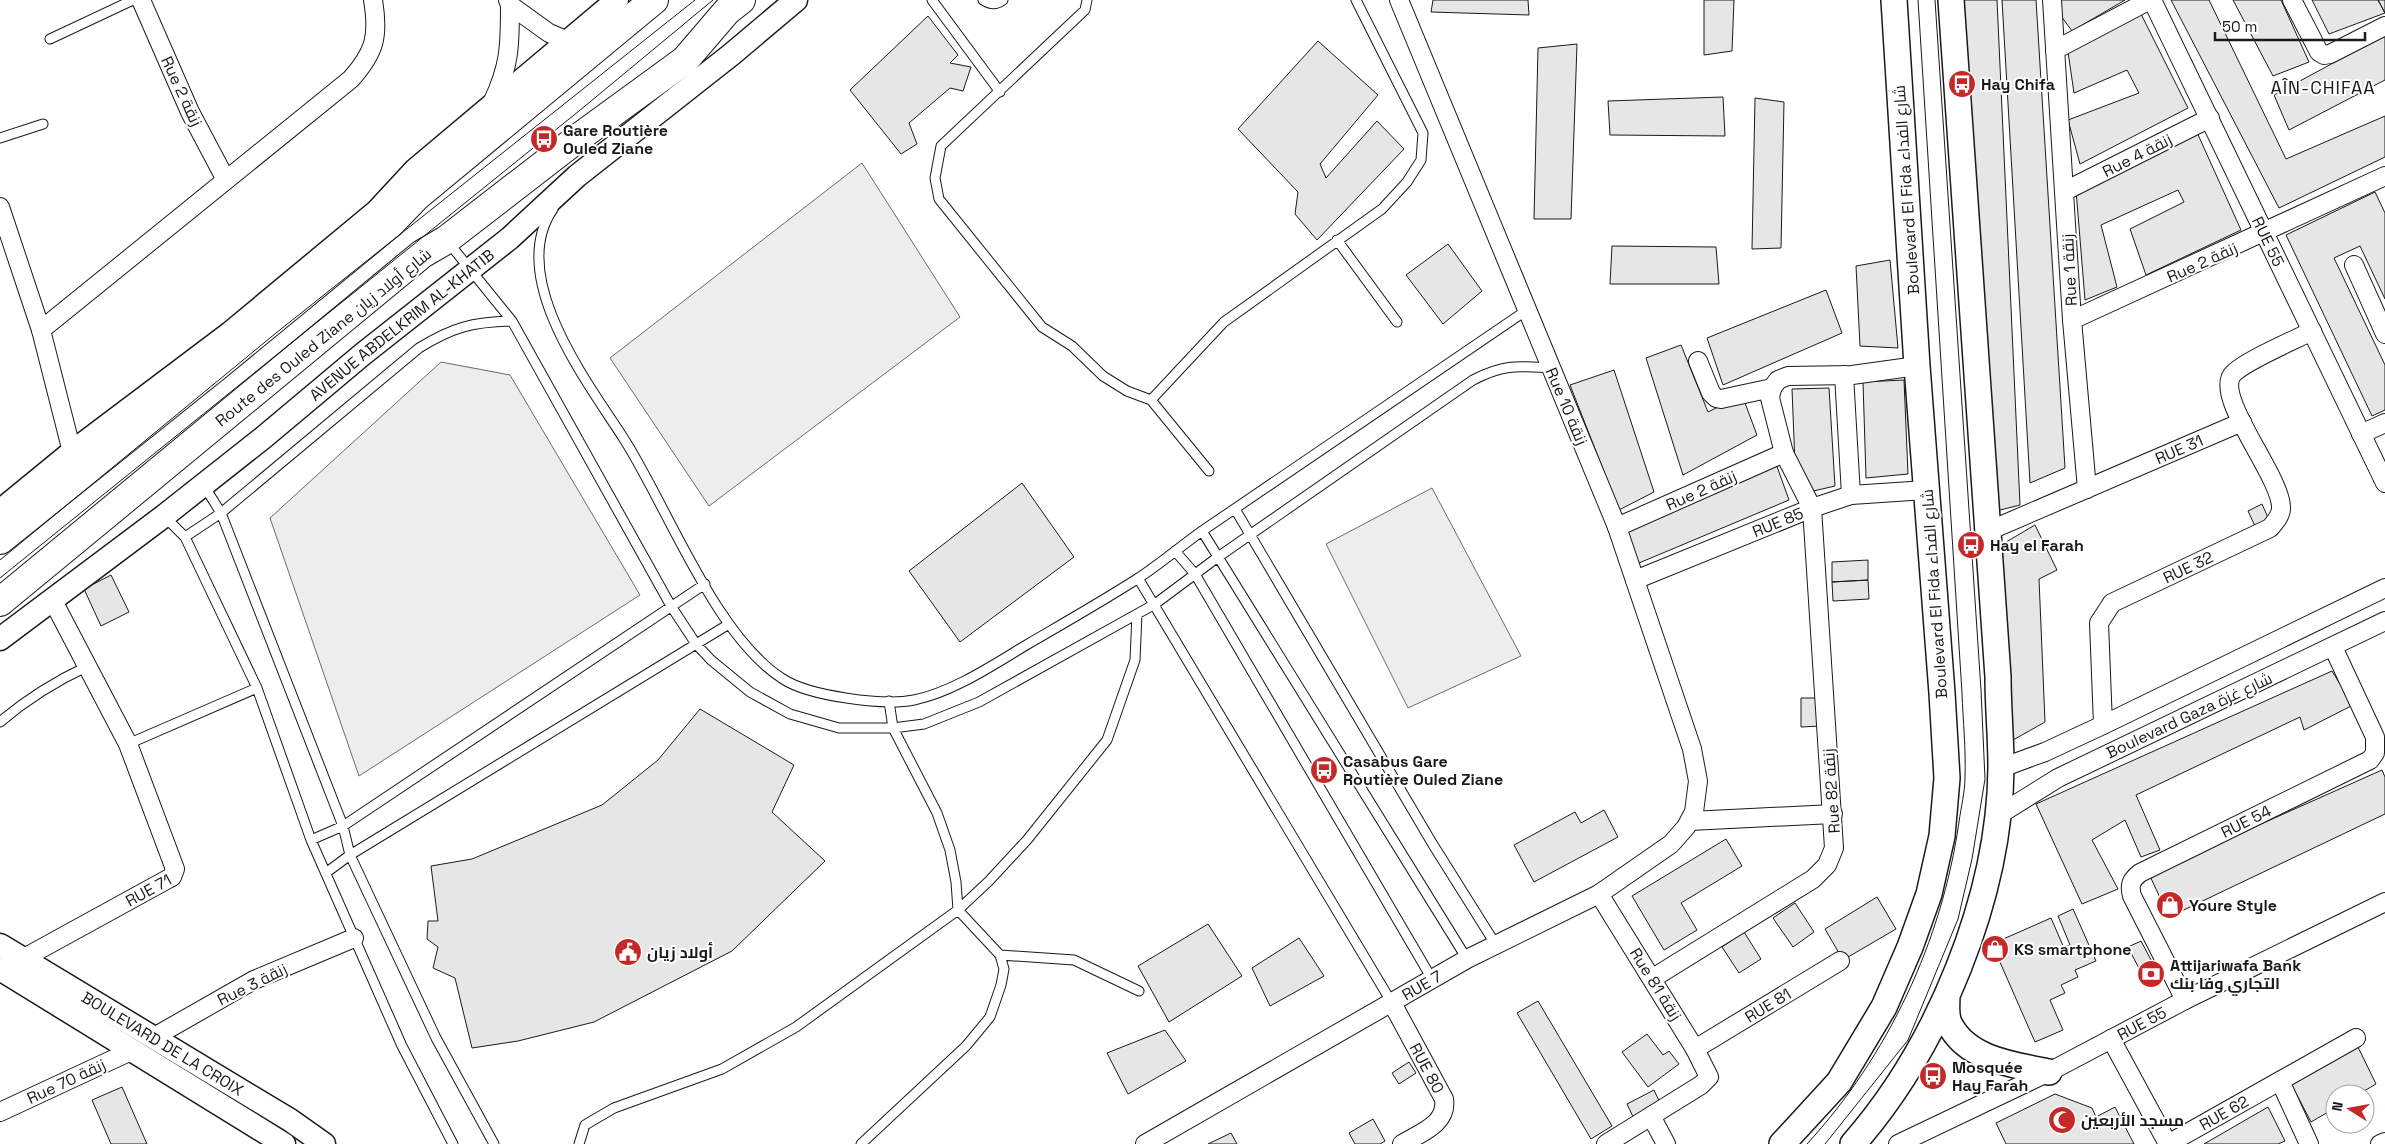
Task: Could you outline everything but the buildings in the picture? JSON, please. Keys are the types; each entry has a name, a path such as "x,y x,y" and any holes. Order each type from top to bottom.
{"highway":[{"path":"0,540 375,236 416,197 654,0"},
{"name":"Route des Ouled Ziane شارع أولاد زيان","path":"0,602 422,254 446,240 578,138 685,60 727,11 741,0"},
{"path":"415,170 416,197"}],"main road":[{"name":"Boulevard El Fida شارع الفداء","path":"1782,1144 1839,1082 1884,1007 1910,947 1929,894 1942,836 1947,778 1917,366 1894,0"},
{"path":"1853,1144 1882,1108 1914,1058 1947,994 1965,951 1981,903 1997,816 2001,768 1998,677 1986,532 1951,0"},
{"path":"1947,994 1946,1016 1950,1026 1977,1051 2008,1064 2049,1072"}],"street":[{"name":"Rue 2 زنقة","path":"141,0 190,112 226,180"},
{"path":"41,330 351,79 365,63 372,50 375,32 374,0"},
{"path":"0,511 72,452 230,333 377,211 415,170 492,103 617,0"},
{"name":"AVENUE ABDELKRIM AL-KHATIB","path":"0,639 164,516 510,238 577,176 732,54 796,0"},
{"name":"Rue 10 زنقة","path":"1398,0 1617,526 1692,749 1698,781 1695,807 1690,821"},
{"name":"Rue 1 زنقة","path":"2052,0 2072,320 2087,489"},
{"path":"2055,50 2151,0"},
{"name":"RUE 55","path":"2151,0 2266,233 2385,483"},
{"path":"2292,0 2319,52 2324,55 2330,54 2385,26"},
{"path":"509,2 549,33 568,41"},
{"path":"492,103 504,77 508,58 509,2"},
{"name":"Rue 4 زنقة","path":"2065,191 2210,118"},
{"name":"Rue 2 زنقة","path":"2072,320 2383,182"},
{"path":"0,207 41,330 72,452"},
{"path":"2354,265 2385,334"},
{"path":"2242,422 2228,391 2228,382 2232,375 2238,369 2312,331"},
{"path":"1698,361 1711,393 1716,398 1772,388"},
{"path":"1812,508 1784,453 1770,398 1772,388 1778,380 1788,376 1848,375 1917,366"},
{"path":"1848,375 1855,494"},
{"name":"RUE 31","path":"1986,532 2242,422"},
{"name":"RUE 32","path":"2103,725 2099,623 2112,603 2270,528 2277,520 2281,510 2279,496 2242,422"},
{"path":"2361,434 2385,423"},
{"name":"Rue 2 زنقة","path":"1617,526 1784,453"},
{"name":"RUE 85","path":"1635,580 1812,508 1855,494 1926,490"},
{"name":"Rue 82 زنقة","path":"1653,978 1813,879 1827,865 1834,848 1812,508"},
{"name":"Boulevard Gaza شارع غزة","path":"2001,768 2045,752 2103,725 2385,588"},
{"name":"RUE 71","path":"0,970 168,879 174,873 174,864 128,744 89,666 52,600"},
{"name":"Boulevard Gaza شارع غزة","path":"1997,816 2058,778 2385,621"},
{"name":"RUE 54","path":"2185,1000 2132,896 2129,887 2132,879 2140,873 2370,760 2375,753 2376,737 2332,647"},
{"path":"2045,752 2058,778"},
{"path":"1690,821 1833,814"},
{"name":"RUE 7","path":"1145,1144 1165,1139 1392,1002 1468,959 1599,894 1671,844 1690,821"},
{"name":"Rue 81 زنقة","path":"1599,894 1653,978 1695,1049 1708,1077 1701,1086 1651,1116"},
{"name":"RUE 55","path":"1898,1144 2049,1072 2185,1000 2385,902"},
{"name":"Rue 3 زنقة","path":"154,1037 254,980 354,938"},
{"name":"BOULEVARD DE LA CROIX","path":"0,945 290,1120 324,1144"},
{"name":"RUE 81","path":"1695,1049 1840,961"},
{"name":"BOULEVARD DE LA CROIX","path":"0,970 261,1128 284,1144"},
{"name":"RUE 80","path":"1392,1002 1444,1099 1446,1107 1440,1121 1402,1144"},
{"name":"RUE 62","path":"2168,1144 2356,1038"},
{"path":"2111,1039 2168,1144"},
{"name":"Rue 70 زنقة","path":"0,1112 131,1051"},
{"path":"2280,1081 2309,1144"},
{"path":"1606,1144 1651,1116 1666,1144"},
{"path":"2380,1144 2385,1142"}],"lane":[{"path":"50,39 133,0"},
{"path":"932,0 1000,92"},
{"path":"983,0 990,4 1003,0"},
{"path":"1087,0 1085,10 941,146 935,178 939,199 1042,327 1072,346 1103,376 1127,391 1150,400 1209,471"},
{"path":"1150,400 1224,322 1382,209 1406,182 1421,160 1423,133 1356,0"},
{"path":"0,138 43,124"},
{"path":"577,176 548,217 542,234 540,269 547,305 564,344 629,446 729,624 758,660 784,680 816,693 889,701 915,700 969,680 1138,578 1202,531 1527,310"},
{"path":"446,240 471,268 512,321 671,606 696,644 750,692 790,714 839,728 893,728 924,724 979,702 1155,604 1218,557 1472,380 1494,369 1515,365 1551,368"},
{"path":"1337,240 1397,322"},
{"path":"185,537 221,512 419,348 443,333 468,325 512,321"},
{"path":"203,484 221,512 342,826 350,855 436,1038 494,1144"},
{"path":"1234,509 1432,843 1496,945"},
{"path":"164,516 185,537 257,688 311,840 402,1046 453,1144"},
{"path":"1202,531 1468,959"},
{"path":"1175,551 1195,574 1432,980"},
{"path":"1138,578 1392,1002"},
{"path":"311,840 342,826 705,584"},
{"path":"579,1144 585,1125 614,1108 722,1069 796,1027 958,910 989,881 1027,840 1107,740 1135,660 1137,614"},
{"path":"326,872 350,855 729,624"},
{"path":"0,722 35,695 89,666"},
{"path":"128,744 257,688"},
{"path":"861,1144 966,1046 990,1017 1001,985 1004,969 1000,956 958,910 956,882 950,850 937,813 893,728 889,701"},
{"path":"1000,956 1074,960 1139,991"}],"shaded area":[{"path":"862,163 960,317 709,506 610,358"},
{"path":"441,362 510,375 640,595 359,776 270,518"},
{"path":"1432,488 1521,656 1408,708 1326,544"}],"tram line":[{"path":"0,560 276,333 695,0"},
{"path":"0,578 579,111 713,0"},
{"path":"1807,1144 1836,1110 1863,1073 1907,995 1925,953 1939,910 1951,866 1964,788 1965,756 1962,693 1918,0"},
{"path":"1825,1144 1908,1040 1958,919 1972,859 1985,779 1981,690 1935,0"}],"place":[{"name":"Hay Chifa","path":"1962,84"},
{"name":"Gare Routière Ouled Ziane","path":"544,139"},
{"name":"Hay el Farah","path":"1971,545"},
{"name":"Casabus Gare Routière Ouled Ziane","path":"1324,770"},
{"name":"Youre Style","path":"2170,905"},
{"name":"KS smartphone","path":"1995,949"},
{"name":"أولاد زيان","path":"628,952"},
{"name":"Attijariwafa Bank التجاري وفا بنك","path":"2151,974"},
{"name":"Mosquée Hay Farah","path":"1933,1076"},
{"name":"مسجد الأربعين","path":"2062,1120"}],"district":[{"name":"AÎN-CHIFAA","path":"2323,88"}]}
